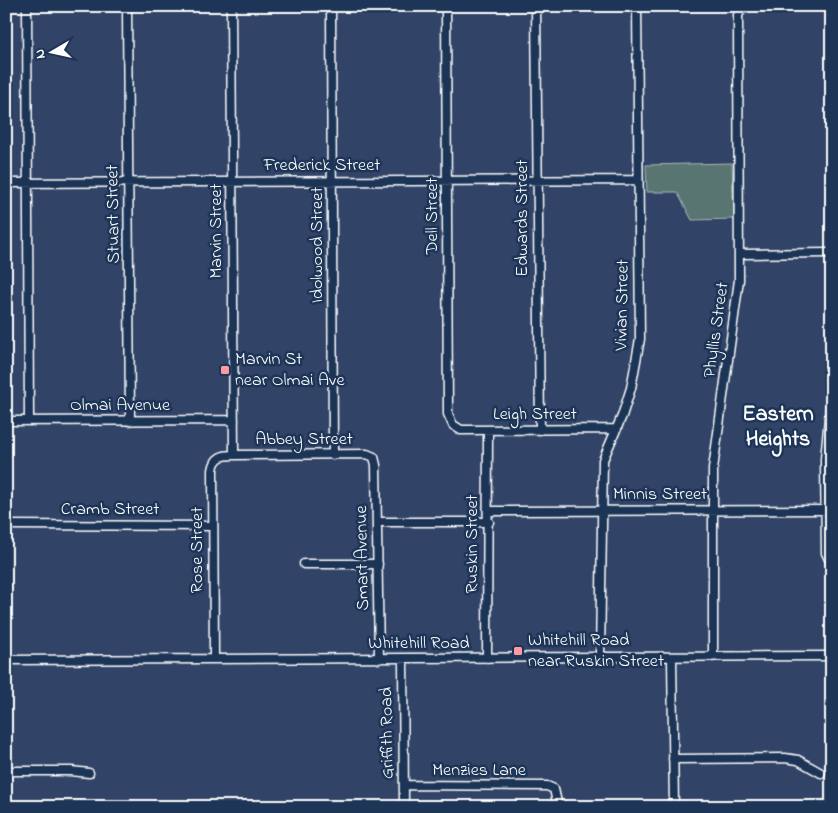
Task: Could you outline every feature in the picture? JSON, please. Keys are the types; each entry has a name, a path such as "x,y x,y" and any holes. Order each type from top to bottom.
{"street":[{"path":"27,6 30,421"},
{"name":"Stuart Street","path":"127,6 130,421"},
{"name":"Marvin Street","path":"231,6 234,455"},
{"name":"Idolwood Street","path":"332,6 333,455"},
{"name":"Dell Street","path":"446,6 448,414 453,425"},
{"name":"Edwards Street","path":"536,6 540,430"},
{"name":"Vivian Street","path":"600,658 603,460 618,429 631,388 640,339 637,180 637,6"},
{"name":"Phyllis Street","path":"713,657 714,469 739,280 738,15 742,7"},
{"name":"Frederick Street","path":"6,183 637,180"},
{"path":"739,254 832,254"},
{"path":"832,387 826,459 829,510 826,553 832,565"},
{"name":"Olmai Avenue","path":"6,421 234,420"},
{"name":"Leigh Street","path":"453,425 461,430 618,429"},
{"name":"Ruskin Street","path":"488,430 488,658"},
{"name":"Abbey Street","path":"234,455 367,454 374,457"},
{"name":"Rose Street","path":"214,659 214,465 222,455 234,455"},
{"name":"Smart Avenue","path":"374,457 376,465 378,522 379,659"},
{"name":"Minnis Street","path":"489,511 829,510"},
{"path":"378,522 489,522"},
{"name":"Cramb Street","path":"6,525 213,526"},
{"path":"304,564 378,564"},
{"name":"Whitehill Road","path":"6,660 832,656"},
{"path":"672,657 674,807"},
{"name":"Griffith Road","path":"403,659 404,807"},
{"path":"673,759 785,758 798,760 821,773"},
{"path":"6,771 71,770 89,774"},
{"name":"Menzies Lane","path":"404,785 547,786 554,789 558,807"}],"green space":[{"path":"732,163 734,219 692,220 677,192 647,192 646,165"}],"place":[{"name":"Marvin St near Olmai Ave","path":"225,370"},
{"name":"Whitehill Road near Ruskin Street","path":"518,651"}],"district":[{"name":"Eastern Heights","path":"778,428"}]}
